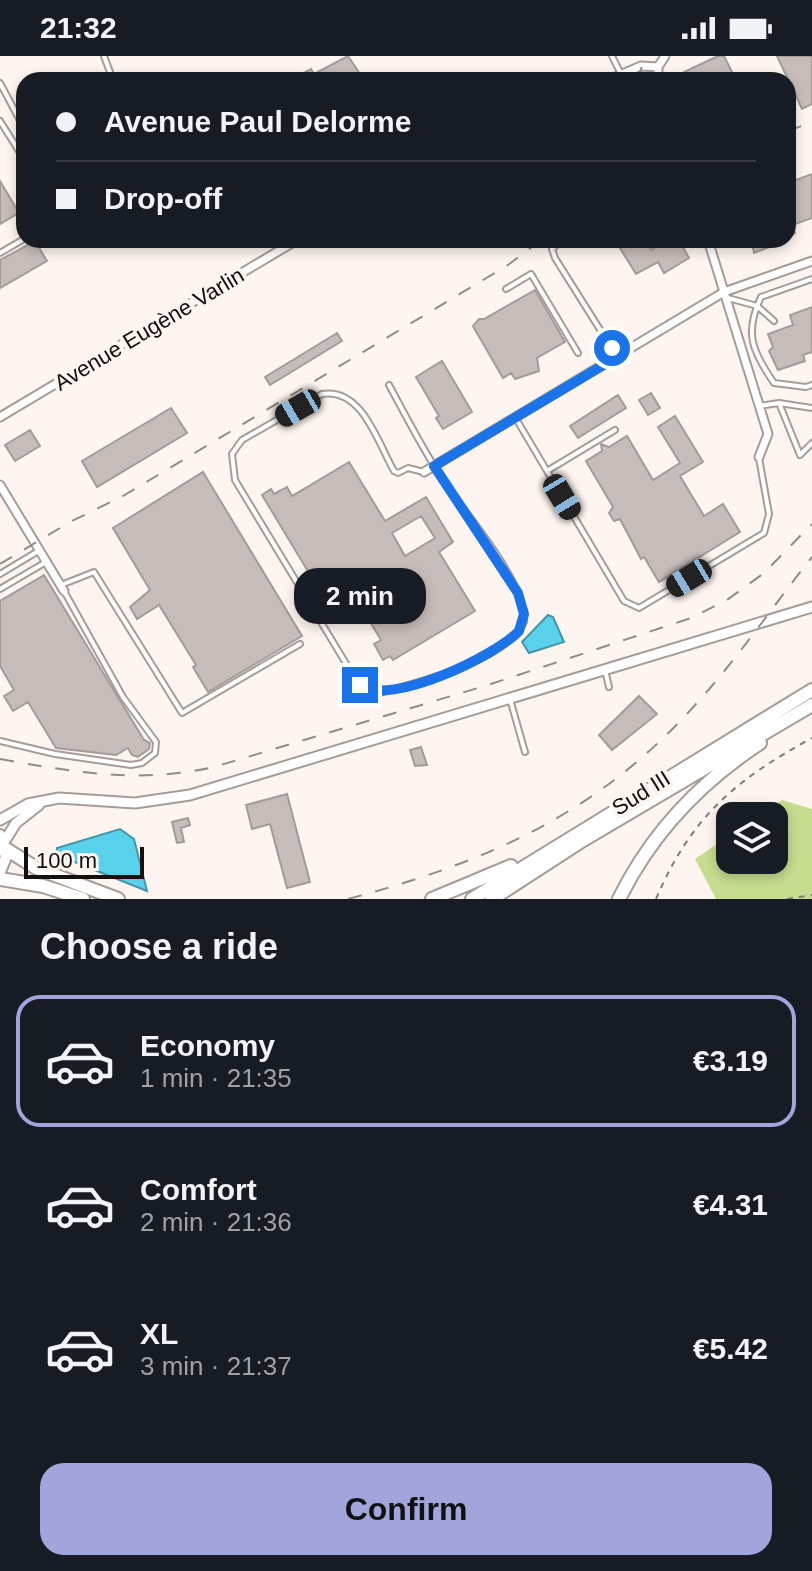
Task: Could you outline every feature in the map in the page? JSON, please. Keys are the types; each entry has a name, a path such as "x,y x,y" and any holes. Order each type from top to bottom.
{"highway":[{"name":"Sud III","path":"472,899 812,690"},
{"name":"Sud III","path":"492,899 583,840 812,705"},
{"path":"619,899 636,865 682,806 713,777 765,740 774,726"},
{"path":"3,842 36,868 118,899"},
{"path":"432,899 462,889 518,862 533,860"},
{"path":"0,879 43,886 83,899"}],"main road":[{"path":"0,872 3,842"}],"street":[{"path":"658,72 665,56"},
{"path":"626,72 641,66 658,67"},
{"name":"Avenue Eugène Varlin","path":"0,417 284,248"},
{"path":"710,248 768,434 759,457"},
{"path":"424,472 725,295 812,261"},
{"path":"0,485 62,588"},
{"path":"0,820 28,804 45,800 101,799 135,803 177,798 812,607"},
{"path":"3,842 16,823 45,800"}],"lane":[{"path":"0,83 16,113"},
{"path":"0,121 16,146"},
{"path":"553,248 555,258 617,357"},
{"path":"506,289 531,274 578,353"},
{"path":"812,279 761,297 749,331 760,363 774,383 812,385"},
{"path":"725,295 757,306 774,321"},
{"path":"389,385 434,466 518,593 524,622 512,638 457,671 380,693 372,692 356,680 235,480 232,454 242,440 322,394 333,392 356,404 394,471 398,473 408,468 424,472"},
{"path":"759,406 779,403 812,408"},
{"path":"779,403 800,455 812,443"},
{"path":"515,417 624,601 639,608 764,533 769,514 759,457"},
{"path":"547,471 615,430"},
{"path":"0,574 40,550"},
{"path":"0,589 46,562"},
{"path":"0,741 55,754 131,765 142,763 155,753 156,742 123,697 62,588 94,572 182,713 300,644"},
{"path":"605,670 609,687"},
{"path":"510,699 525,752"}],"path":[{"path":"656,899 678,850 715,804 734,786 812,738"},
{"path":"787,899 812,895"}],"green space":[{"path":"782,800 812,809 812,899 716,899 695,859 716,845 716,874 788,874 788,802 779,802"}],"water":[{"path":"548,615 553,617 564,642 529,653 522,642"},
{"path":"120,829 134,839 147,891 57,855 57,848"}],"building":[{"path":"348,56 359,72 318,72"},
{"path":"724,56 732,72 684,72"},
{"path":"777,56 812,56 812,104 802,109 796,96 796,72 785,72"},
{"path":"812,174 812,218 796,224 796,180"},
{"path":"0,181 16,208 16,215 0,224"},
{"path":"22,248 39,248 47,261 0,288 0,260"},
{"path":"620,248 683,248 689,258 664,273 658,262 636,274"},
{"path":"535,290 565,342 537,358 539,371 515,379 511,373 503,378 473,326 479,319"},
{"path":"812,307 812,352 803,355 805,361 778,370 769,351 773,347 768,334 793,325 790,315"},
{"path":"337,333 342,341 270,385 265,377"},
{"path":"442,361 472,412 443,429 436,418 439,416 416,377"},
{"path":"651,393 660,408 648,415 639,400"},
{"path":"618,395 626,408 578,438 570,426"},
{"path":"171,408 187,433 97,487 82,461"},
{"path":"675,416 703,462 680,476 704,516 723,504 740,532 659,582 644,557 641,559 620,519 614,521 609,513 613,507 586,461 602,451 601,444 609,447 627,436 653,480 680,463 658,427"},
{"path":"30,430 40,446 15,461 5,445"},
{"path":"349,462 385,521 426,497 453,542 439,552 475,611 393,660 390,656 383,660 374,644 381,640 356,599 342,608 336,598 327,603 262,495 271,489 274,494 287,487 292,496","holes":["421,516 435,538 405,556 392,533"]},
{"path":"203,472 302,636 208,692 193,667 196,665 159,605 137,619 130,607 150,590 113,528"},
{"path":"44,575 144,740 150,743 149,749 138,757 132,755 128,748 116,755 56,748 28,702 13,711 4,696 14,690 0,666 0,601"},
{"path":"639,696 657,714 612,750 599,735"},
{"path":"421,747 427,765 415,766 410,750"},
{"path":"287,794 310,882 287,888 270,824 252,829 246,805"},
{"path":"188,818 190,825 181,828 184,842 177,843 172,822"}],"railway":[{"path":"640,72 647,56"},
{"path":"796,128 812,122"},
{"path":"0,564 70,522 123,496 508,265 530,248"},
{"path":"0,759 80,772 133,775 160,775 214,767 488,685 691,618 727,600 764,573 812,524"},
{"path":"348,899 399,885 493,850 537,829 620,776 696,704 812,557"}],"route":[{"path":"360,685 366,690 380,693 457,671 519,631 524,614 518,593 459,499 449,490 434,466 617,357 612,348"}]}
